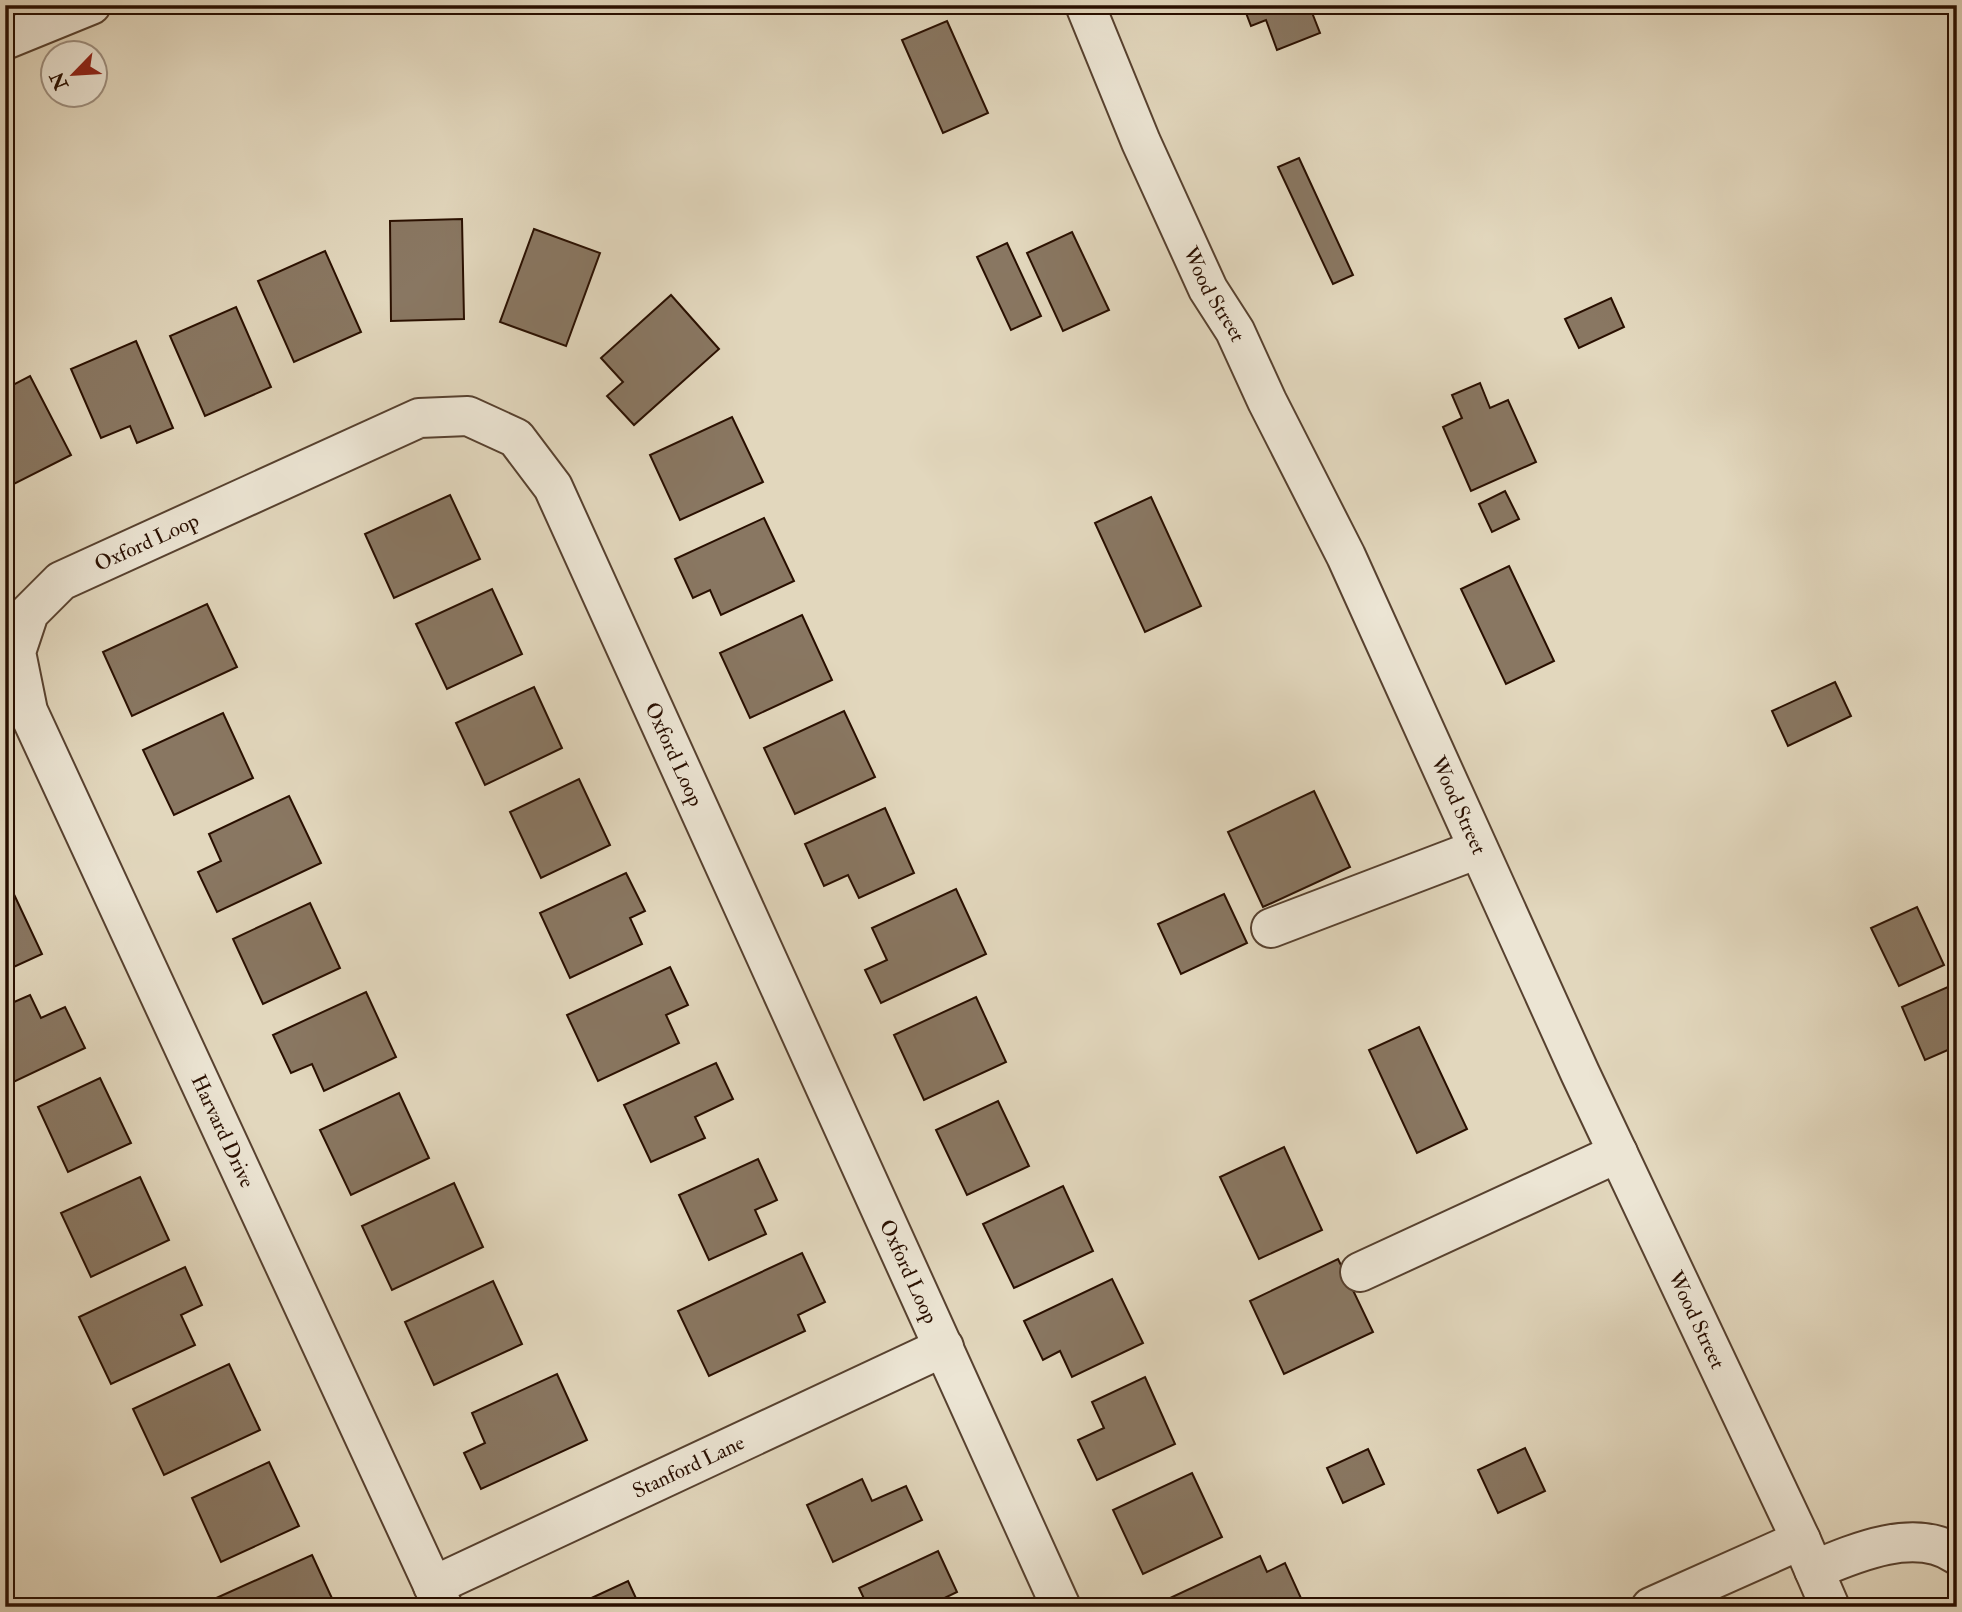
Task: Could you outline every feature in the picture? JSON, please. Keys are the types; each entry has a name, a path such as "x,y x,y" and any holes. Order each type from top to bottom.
{"street":[{"path":"5,40 52,13 92,5"},
{"name":"Wood Street","path":"1085,5 1141,142 1208,289 1235,331 1267,401 1346,556 1478,849 1830,1607"},
{"name":"Oxford Loop","path":"16,652 29,613 61,580 419,418 468,416 516,438 553,487 1061,1607"},
{"name":"Harvard Drive","path":"16,652 28,711 438,1596"},
{"path":"1271,928 1478,849"},
{"path":"1360,1272 1618,1153"},
{"name":"Stanford Lane","path":"438,1596 944,1347"},
{"path":"1651,1607 1807,1555 1849,1555 1890,1544 1922,1542 1957,1555"}],"building":[{"path":"1243,5 1309,5 1320,33 1277,50 1266,20 1251,26"},
{"path":"947,21 988,113 943,133 902,40"},
{"path":"1299,158 1353,275 1333,284 1278,167"},
{"path":"462,219 464,319 391,321 390,221"},
{"path":"534,229 600,253 566,346 500,322"},
{"path":"1072,232 1109,310 1063,331 1027,253"},
{"path":"1007,243 1041,316 1011,330 977,257"},
{"path":"325,251 361,332 294,362 258,281"},
{"path":"671,295 719,349 634,425 607,396 623,382 601,358"},
{"path":"1611,298 1624,327 1579,348 1565,319"},
{"path":"236,307 271,387 205,416 170,336"},
{"path":"136,341 173,428 137,443 130,426 101,438 71,369"},
{"path":"30,376 71,455 6,488 5,389"},
{"path":"1480,383 1490,408 1508,400 1536,462 1471,491 1443,427 1462,418 1452,395"},
{"path":"732,417 763,482 680,520 650,455"},
{"path":"1505,491 1519,519 1492,532 1479,504"},
{"path":"450,495 480,559 394,598 365,534"},
{"path":"1151,497 1201,606 1145,632 1095,523"},
{"path":"764,518 794,581 721,615 710,590 693,598 675,559"},
{"path":"1509,566 1554,661 1506,684 1461,589"},
{"path":"492,589 522,654 447,689 416,624"},
{"path":"207,604 237,667 132,716 103,652"},
{"path":"802,615 832,680 750,718 720,653"},
{"path":"1835,682 1851,716 1788,746 1772,711"},
{"path":"534,687 562,748 485,785 456,723"},
{"path":"844,711 875,777 795,814 764,748"},
{"path":"223,713 253,778 174,815 143,750"},
{"path":"579,779 610,845 541,878 510,812"},
{"path":"1314,791 1350,867 1263,907 1228,832"},
{"path":"289,796 321,863 217,912 198,872 221,861 209,834"},
{"path":"885,808 914,873 859,898 848,875 824,886 805,844"},
{"path":"626,873 645,911 630,918 642,944 570,978 540,913"},
{"path":"11,888 42,954 5,971 5,890"},
{"path":"956,889 986,954 881,1003 865,970 887,960 872,928"},
{"path":"1224,894 1247,943 1181,974 1158,924"},
{"path":"310,903 340,968 263,1004 233,939"},
{"path":"1917,907 1944,965 1899,986 1871,928"},
{"path":"670,967 688,1005 666,1015 679,1043 598,1081 567,1015"},
{"path":"1957,983 1957,1046 1925,1060 1902,1007"},
{"path":"366,992 396,1057 324,1091 312,1064 291,1073 273,1035"},
{"path":"30,995 41,1018 65,1007 85,1048 5,1086 5,1006"},
{"path":"976,997 1006,1062 924,1100 894,1035"},
{"path":"1419,1027 1467,1129 1417,1153 1369,1050"},
{"path":"716,1063 733,1099 695,1117 705,1138 651,1162 624,1105"},
{"path":"100,1078 131,1143 68,1172 38,1107"},
{"path":"399,1093 429,1158 351,1195 320,1130"},
{"path":"998,1101 1029,1166 967,1195 936,1130"},
{"path":"1284,1147 1322,1230 1259,1259 1220,1177"},
{"path":"758,1159 777,1200 755,1210 766,1234 709,1260 679,1195"},
{"path":"140,1177 169,1240 91,1277 61,1213"},
{"path":"454,1183 483,1247 392,1290 362,1226"},
{"path":"1063,1186 1093,1251 1014,1288 983,1224"},
{"path":"802,1253 825,1302 798,1315 805,1331 709,1376 678,1311"},
{"path":"1338,1259 1373,1332 1284,1374 1250,1301"},
{"path":"185,1267 202,1305 181,1315 195,1345 111,1384 79,1317"},
{"path":"1112,1279 1143,1343 1072,1377 1060,1351 1043,1360 1024,1321"},
{"path":"493,1281 522,1344 434,1385 405,1322"},
{"path":"229,1364 260,1430 164,1475 133,1409"},
{"path":"557,1374 587,1440 481,1489 464,1453 485,1443 472,1413"},
{"path":"1145,1377 1175,1444 1097,1480 1078,1440 1104,1428 1092,1402"},
{"path":"1525,1448 1545,1491 1498,1513 1478,1470"},
{"path":"1368,1449 1384,1484 1343,1503 1327,1468"},
{"path":"269,1462 299,1526 221,1562 192,1498"},
{"path":"1192,1473 1222,1537 1143,1574 1113,1510"},
{"path":"862,1479 872,1501 906,1486 922,1520 833,1562 807,1505"},
{"path":"938,1551 957,1592 934,1603 935,1607 868,1607 859,1588"},
{"path":"312,1555 336,1607 218,1607 214,1599"},
{"path":"1260,1556 1267,1572 1285,1563 1305,1607 1155,1605"},
{"path":"628,1581 640,1607 572,1607"}]}
